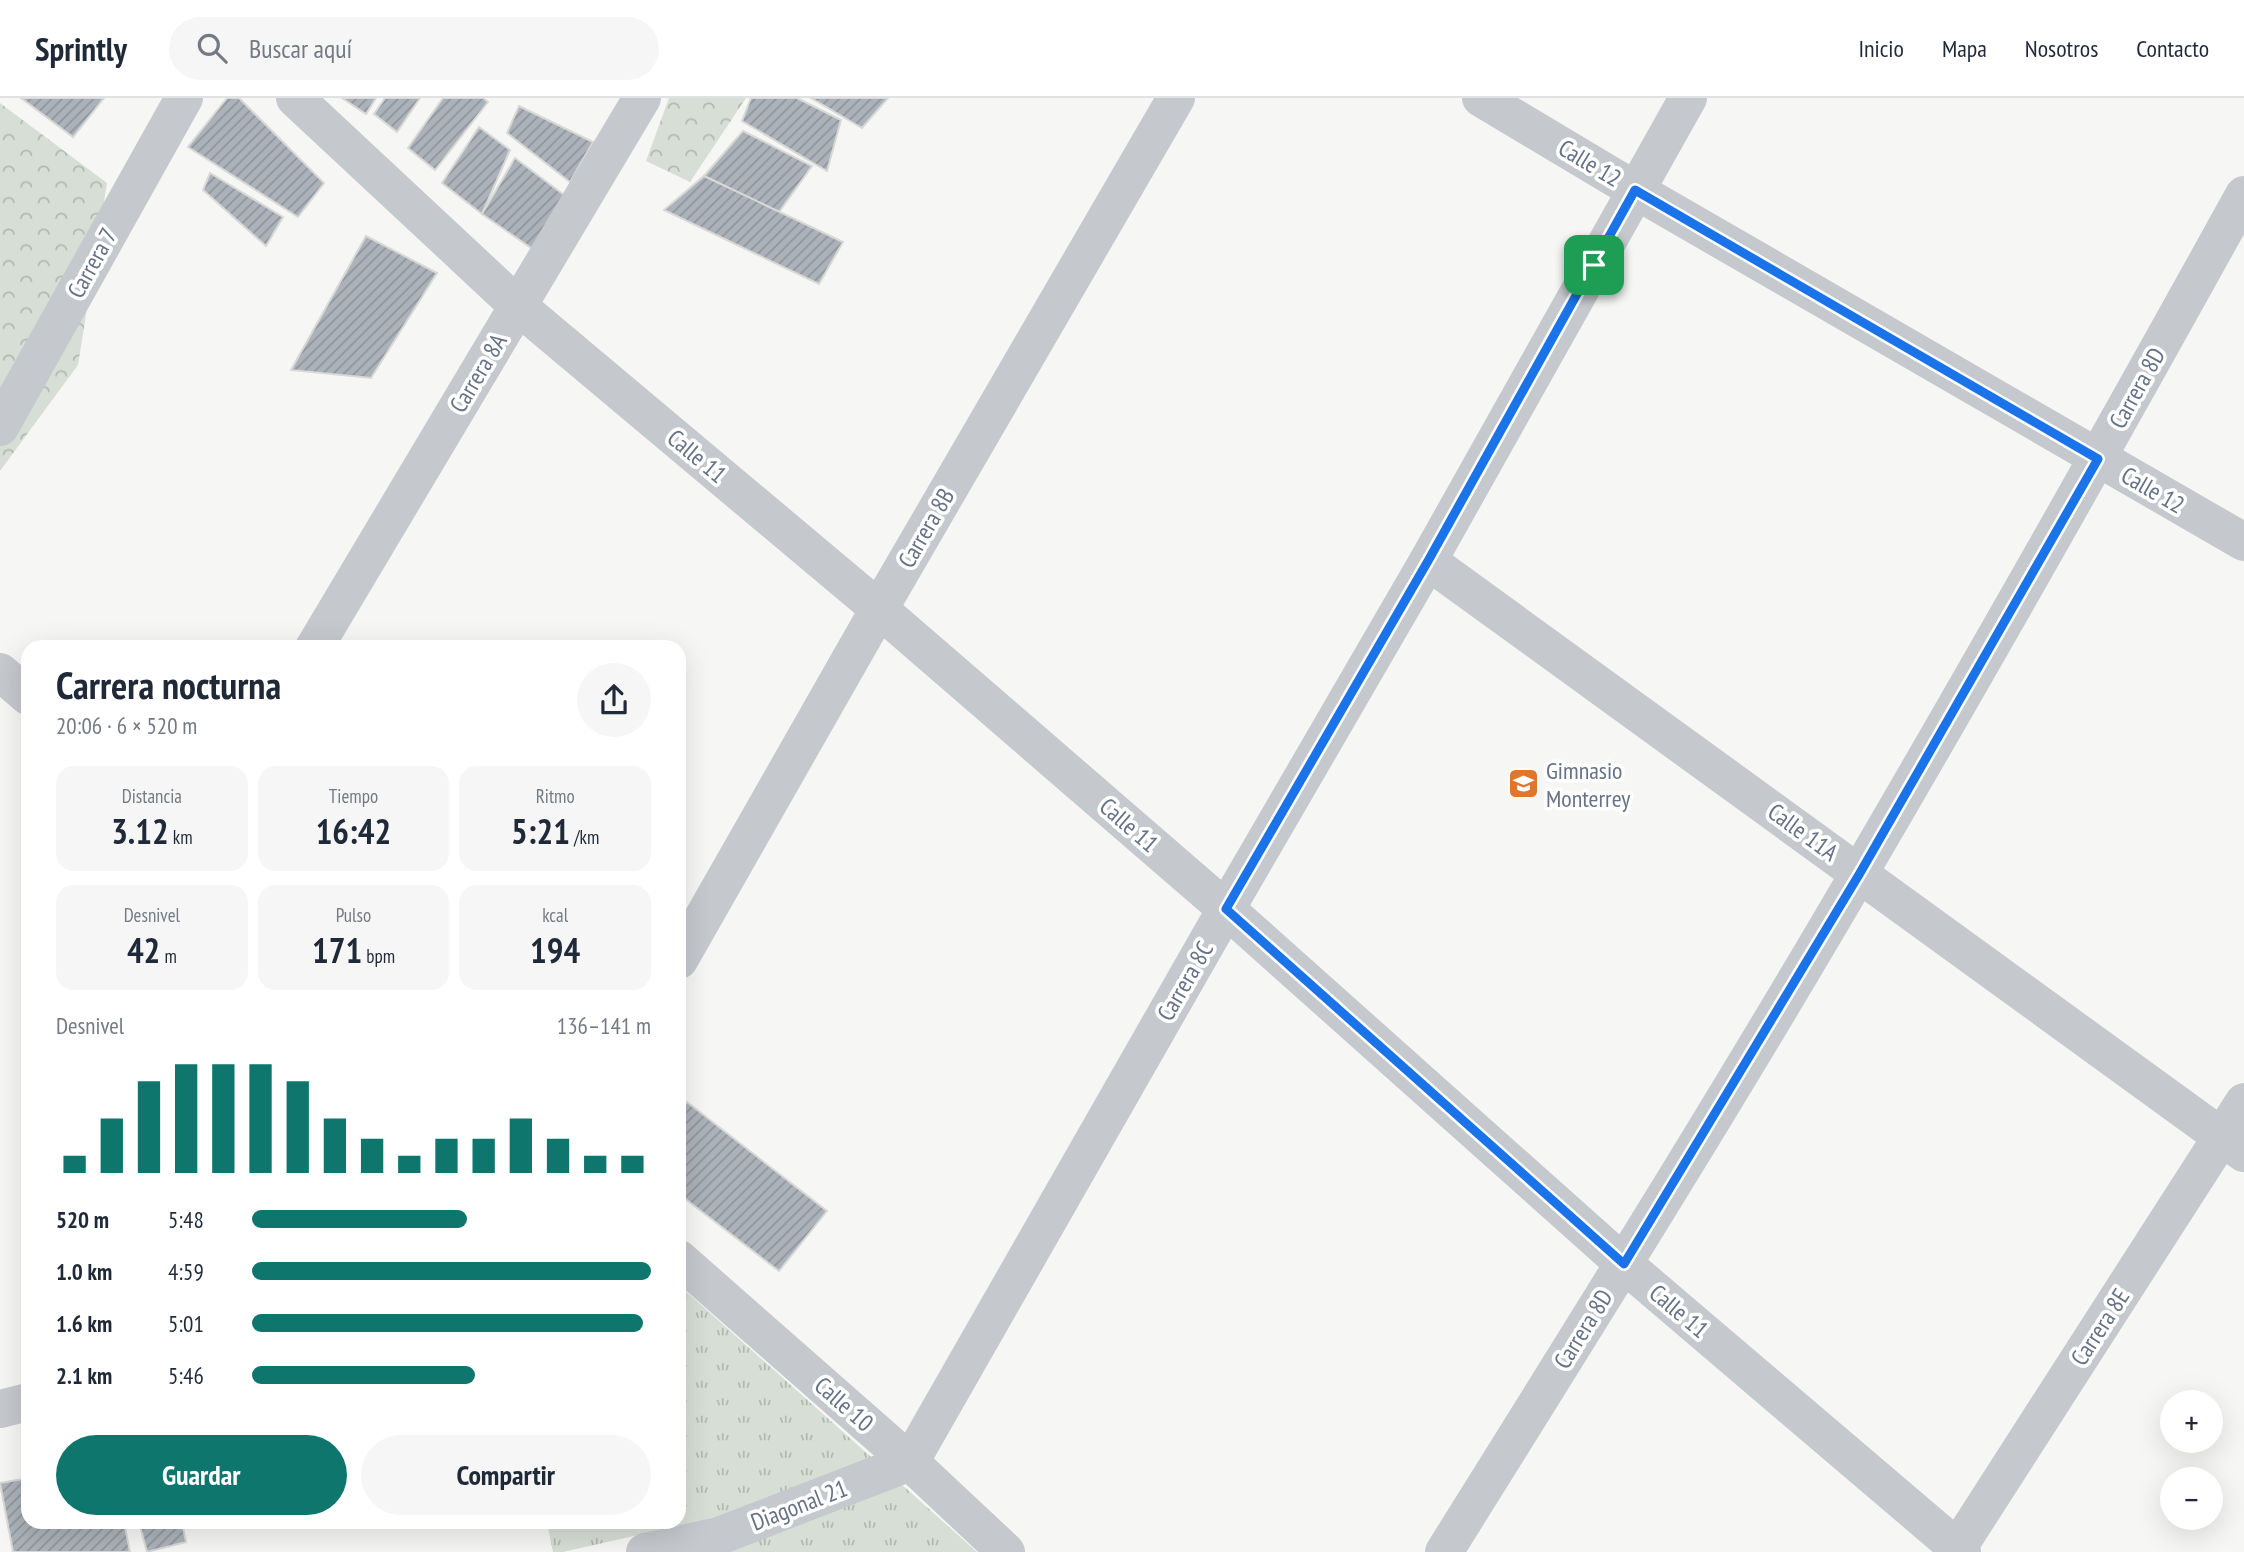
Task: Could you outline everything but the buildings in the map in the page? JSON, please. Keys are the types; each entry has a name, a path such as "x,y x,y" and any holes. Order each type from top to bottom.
{"street":[{"name":"Carrera 7","path":"0,427 184,98"},
{"name":"Calle 11","path":"295,98 518,306 879,608 1226,909 1624,1264 1958,1551"},
{"name":"Carrera 8A","path":"319,640 642,98"},
{"name":"Carrera 8B","path":"686,948 879,608 1175,98"},
{"name":"Calle 12","path":"1481,98 2244,542"},
{"name":"Carrera 8C","path":"910,1462 1428,561 1688,98"},
{"name":"Carrera 8D","path":"1444,1552 1624,1264 1860,873 2098,459 2244,195"},
{"name":"Calle 11A","path":"1428,561 2233,1145"},
{"path":"0,672 21,690"},
{"name":"Carrera 8E","path":"1958,1551 2233,1145 2244,1102"},
{"name":"Calle 10","path":"686,1265 910,1462 1006,1552"},
{"path":"0,1409 21,1404"},
{"name":"Diagonal 21","path":"645,1552 719,1536 910,1462"}],"green space":[{"path":"669,98 746,98 690,182 646,161"},
{"path":"0,103 107,183 78,365 0,471"},
{"path":"686,1291 977,1552 696,1552 687,1524"},
{"path":"548,1529 665,1529 563,1552 553,1552"}],"place":[{"name":"Gimnasio Monterrey","path":"1523,784"}],"route":[{"path":"1635,190 2098,459 1860,873 1624,1264 1226,909 1428,561 1594,265 1635,190"}]}
